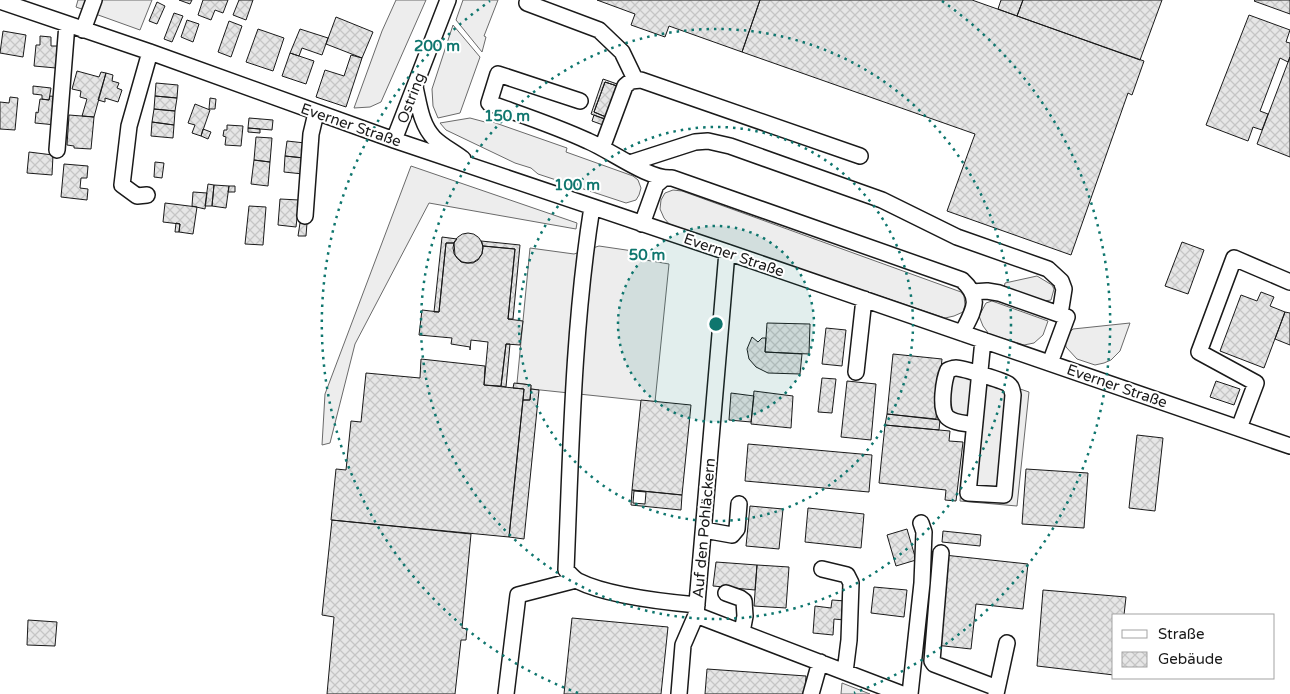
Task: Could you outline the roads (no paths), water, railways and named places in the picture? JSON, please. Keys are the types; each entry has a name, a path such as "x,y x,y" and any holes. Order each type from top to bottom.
{"street":[{"path":"83,30 94,0"},
{"name":"Ostring","path":"394,140 448,0"},
{"name":"Everner Straße","path":"0,1 150,52 394,140 727,252 1290,446"},
{"path":"527,3 599,30 622,52 635,79"},
{"path":"57,150 67,24"},
{"path":"147,195 137,196 122,184 129,126 150,52"},
{"path":"580,101 498,74 489,103 573,134 664,178 672,178 962,280 974,296 974,307 962,333"},
{"path":"602,148 625,86 635,79 860,156"},
{"path":"415,87 426,127 434,138 476,168"},
{"path":"304,216 311,134 316,113"},
{"path":"630,163 695,142 708,140 738,149 882,200 957,237 1048,269 1061,281 1064,289 1060,314"},
{"path":"642,224 656,185 664,178"},
{"path":"592,207 585,251 573,402 566,570 576,580 607,590 697,610 684,645 680,694"},
{"name":"Auf den Pohläckern","path":"727,252 697,610 742,632 902,694"},
{"path":"1239,428 1256,383 1199,352 1234,258 1290,282"},
{"path":"972,292 987,291 999,293 1067,316 1050,363"},
{"path":"856,372 864,299"},
{"path":"974,424 955,421 947,417 943,408 948,370 955,368 963,369 979,375 1009,384 1012,389 1004,496 968,493 974,424 979,375 983,340"},
{"path":"704,530 732,535 736,529 739,504"},
{"path":"910,694 922,583 924,532 921,523"},
{"path":"941,553 932,661 934,664 997,691 1007,643"},
{"path":"822,569 847,575 851,584 849,640 845,672"},
{"path":"506,694 518,595 576,580"},
{"path":"726,593 744,601 745,616 742,632"},
{"path":"812,694 820,662"}]}
